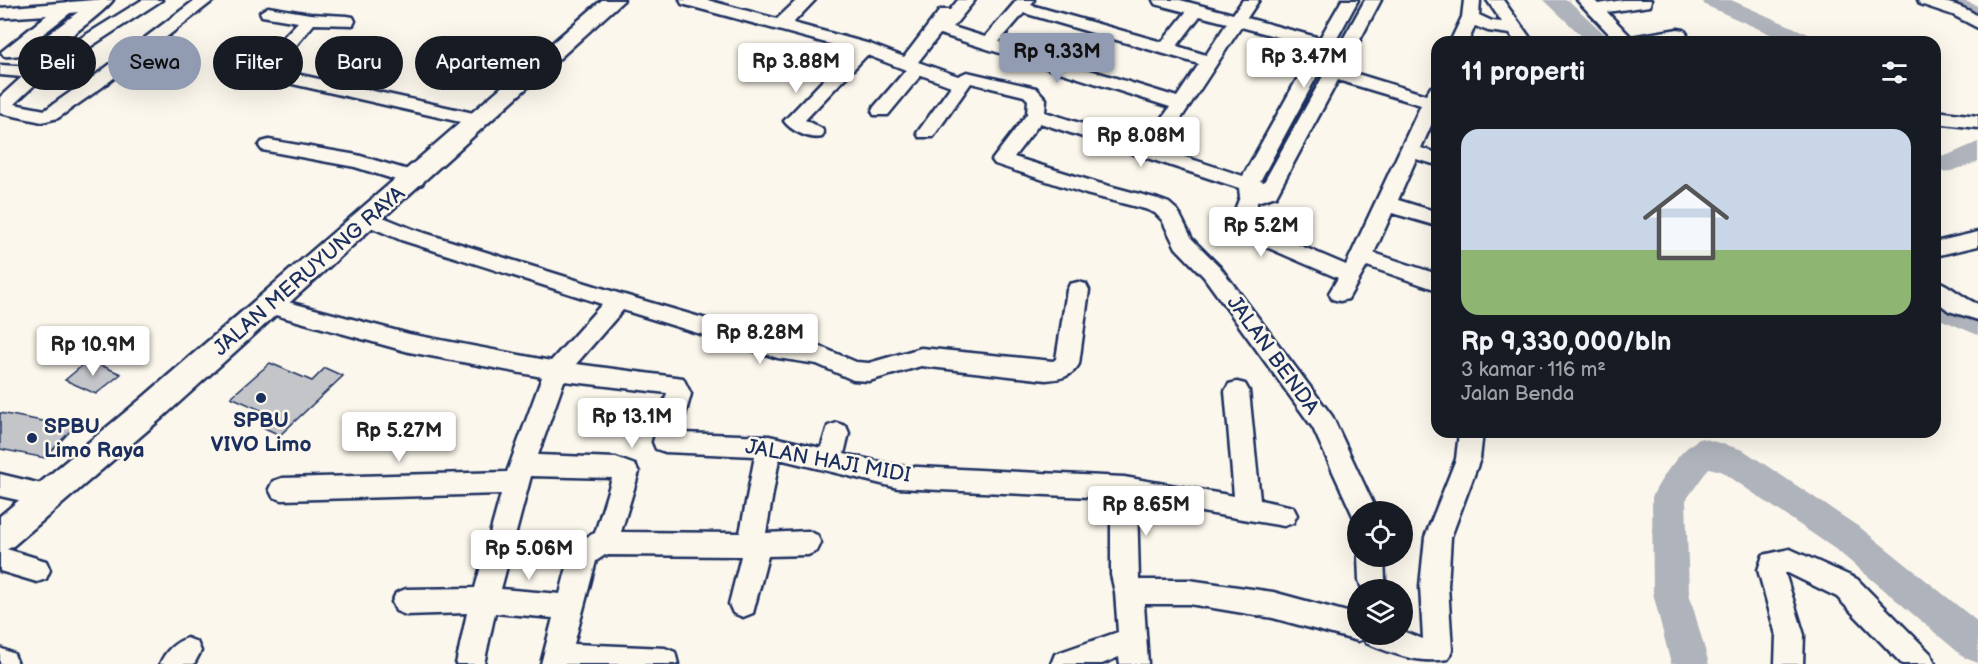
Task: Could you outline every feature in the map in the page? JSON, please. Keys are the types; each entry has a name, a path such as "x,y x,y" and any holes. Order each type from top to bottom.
{"main road":[{"name":"JALAN MERUYUNG RAYA","path":"0,537 45,495 144,414 415,179 614,0"}],"street":[{"path":"96,36 154,0"},
{"path":"159,36 207,0"},
{"path":"688,0 864,48 962,84"},
{"path":"781,25 807,0"},
{"path":"881,111 956,0"},
{"path":"967,0 942,29 1182,105"},
{"path":"1161,0 1324,44"},
{"path":"1150,151 1251,0"},
{"path":"1256,191 1324,44 1350,0"},
{"path":"1373,0 1333,73 1246,204 1250,227 1257,235 1345,284 1362,256 1431,107"},
{"path":"1495,0 1519,36"},
{"path":"1926,0 1959,11 1978,23"},
{"path":"1590,4 1644,2"},
{"path":"0,14 102,3"},
{"path":"6,58 43,47 102,3"},
{"path":"989,43 1023,4 1209,61"},
{"path":"1590,4 1623,36"},
{"path":"6,58 66,8"},
{"path":"1461,36 1471,9 1488,26 1519,36"},
{"path":"1166,49 1196,10"},
{"path":"268,12 310,19 347,21"},
{"path":"310,19 278,52 268,68 272,74 478,120"},
{"path":"99,34 108,36"},
{"path":"1666,36 1678,34"},
{"path":"815,133 793,122 864,48"},
{"path":"1313,67 1431,98"},
{"path":"926,133 968,77 1030,92 1037,99 1036,115 1150,151 1256,191"},
{"path":"19,90 6,101 4,108 46,116 87,90"},
{"name":"JALAN BENDA","path":"1036,115 1002,160 1093,189 1151,204 1162,208 1171,216 1183,243 1212,272 1323,423 1359,501"},
{"path":"1941,118 1978,122"},
{"path":"269,146 357,161 415,179"},
{"path":"1409,151 1431,157"},
{"path":"1387,204 1431,217"},
{"path":"368,218 408,235 618,301 778,349 821,356 853,371 869,372 921,357 1046,371 1058,370 1067,364 1078,290"},
{"path":"1941,248 1978,240"},
{"path":"1362,256 1431,280"},
{"path":"1941,293 1957,305 1978,312"},
{"path":"470,664 484,600 519,474 556,371 618,301"},
{"name":"JALAN HAJI MIDI","path":"269,305 409,343 556,371 675,385 679,394 665,442 769,446 898,477 1124,488 1284,515"},
{"path":"1237,391 1248,509"},
{"path":"830,461 837,433"},
{"path":"1404,645 1425,653 1438,650 1434,586 1438,537 1468,459 1470,438"},
{"path":"744,604 769,446"},
{"path":"282,489 444,483 519,474 616,468 626,472 605,543"},
{"path":"0,485 45,495"},
{"path":"1065,664 1132,652 1129,592 1124,574 1124,488"},
{"path":"665,662 556,661 584,555 594,545 605,543 754,545 808,543"},
{"path":"0,559 37,570"},
{"path":"1789,664 1790,635 1771,570 1772,563 1790,561 1847,588 1921,664"},
{"path":"1129,592 1189,592 1274,605 1347,625"},
{"path":"406,602 484,600 571,607"},
{"path":"0,662 4,664"}],"building":[{"path":"89,360 121,374 96,394 65,380"},
{"name":"SPBU VIVO Limo","path":"270,363 312,381 325,368 343,376 280,435 260,426 272,415 231,397"},
{"name":"SPBU Limo Raya","path":"0,413 74,427 45,458 0,449"}],"waterway":[{"path":"1555,0 1594,36"},
{"path":"1713,0 1794,36"},
{"path":"1942,0 1978,14"},
{"path":"1941,164 1957,161 1978,150"},
{"path":"1941,307 1978,324"},
{"path":"1690,664 1671,593 1669,497 1702,452 1731,460 1850,540 1978,645"}],"place":[{"name":"SPBU VIVO Limo","path":"261,398"},
{"name":"SPBU Limo Raya","path":"32,438"}]}
